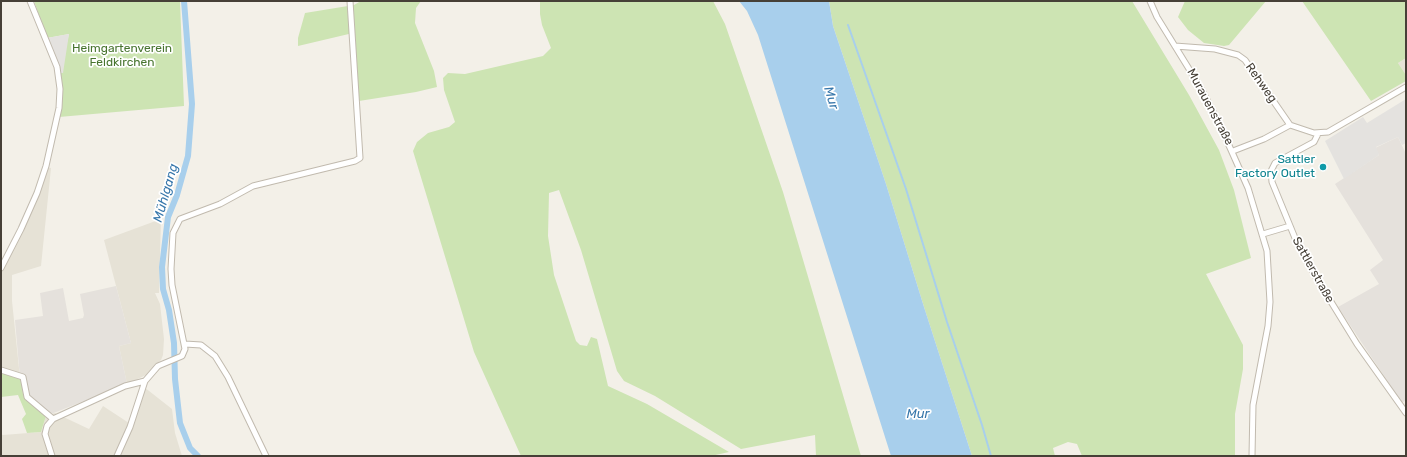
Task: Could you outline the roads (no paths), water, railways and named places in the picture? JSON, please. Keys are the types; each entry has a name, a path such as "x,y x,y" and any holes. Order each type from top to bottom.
{"street":[{"path":"1,268 21,230 37,192 46,166 60,108 60,89 57,67 30,1"},
{"path":"118,456 130,427 145,381 158,366 178,358 184,353 185,344 170,269 173,233 180,219 220,204 253,186 355,161 360,158 350,1"},
{"name":"Murauenstraße","path":"1150,1 1202,90 1233,151 1248,188 1263,234 1270,267 1270,302 1268,326 1253,405 1252,456"},
{"name":"Rehweg","path":"1176,46 1215,48 1229,51 1245,60 1290,125"},
{"name":"Sattlerstraße","path":"1406,87 1328,132 1318,134 1314,142 1277,161 1272,168 1272,182 1290,226 1317,278 1341,318 1406,414"},
{"path":"1233,151 1264,139 1290,125 1318,134"},
{"path":"1263,234 1290,226"},
{"path":"185,344 197,344 205,347 215,356 228,377 266,456"},
{"path":"1,370 23,377 27,397 53,419"},
{"path":"52,456 45,434 47,426 53,419 125,386 145,381"}],"water":[{"name":"Mur","path":"739,1 829,1 833,26 886,184 972,456 891,456 758,35 747,11"}],"waterway":[{"name":"Mühlgang","path":"184,1 192,104 188,156 177,195 168,217 162,267 163,289 169,310 174,343 175,379 180,423 190,448 198,456"},
{"path":"848,25 906,189 947,322 991,456"}],"place":[{"name":"Sattler Factory Outlet","path":"1323,167"}],"park label":[{"name":"Heimgartenverein Feldkirchen","path":"122,56"}]}
